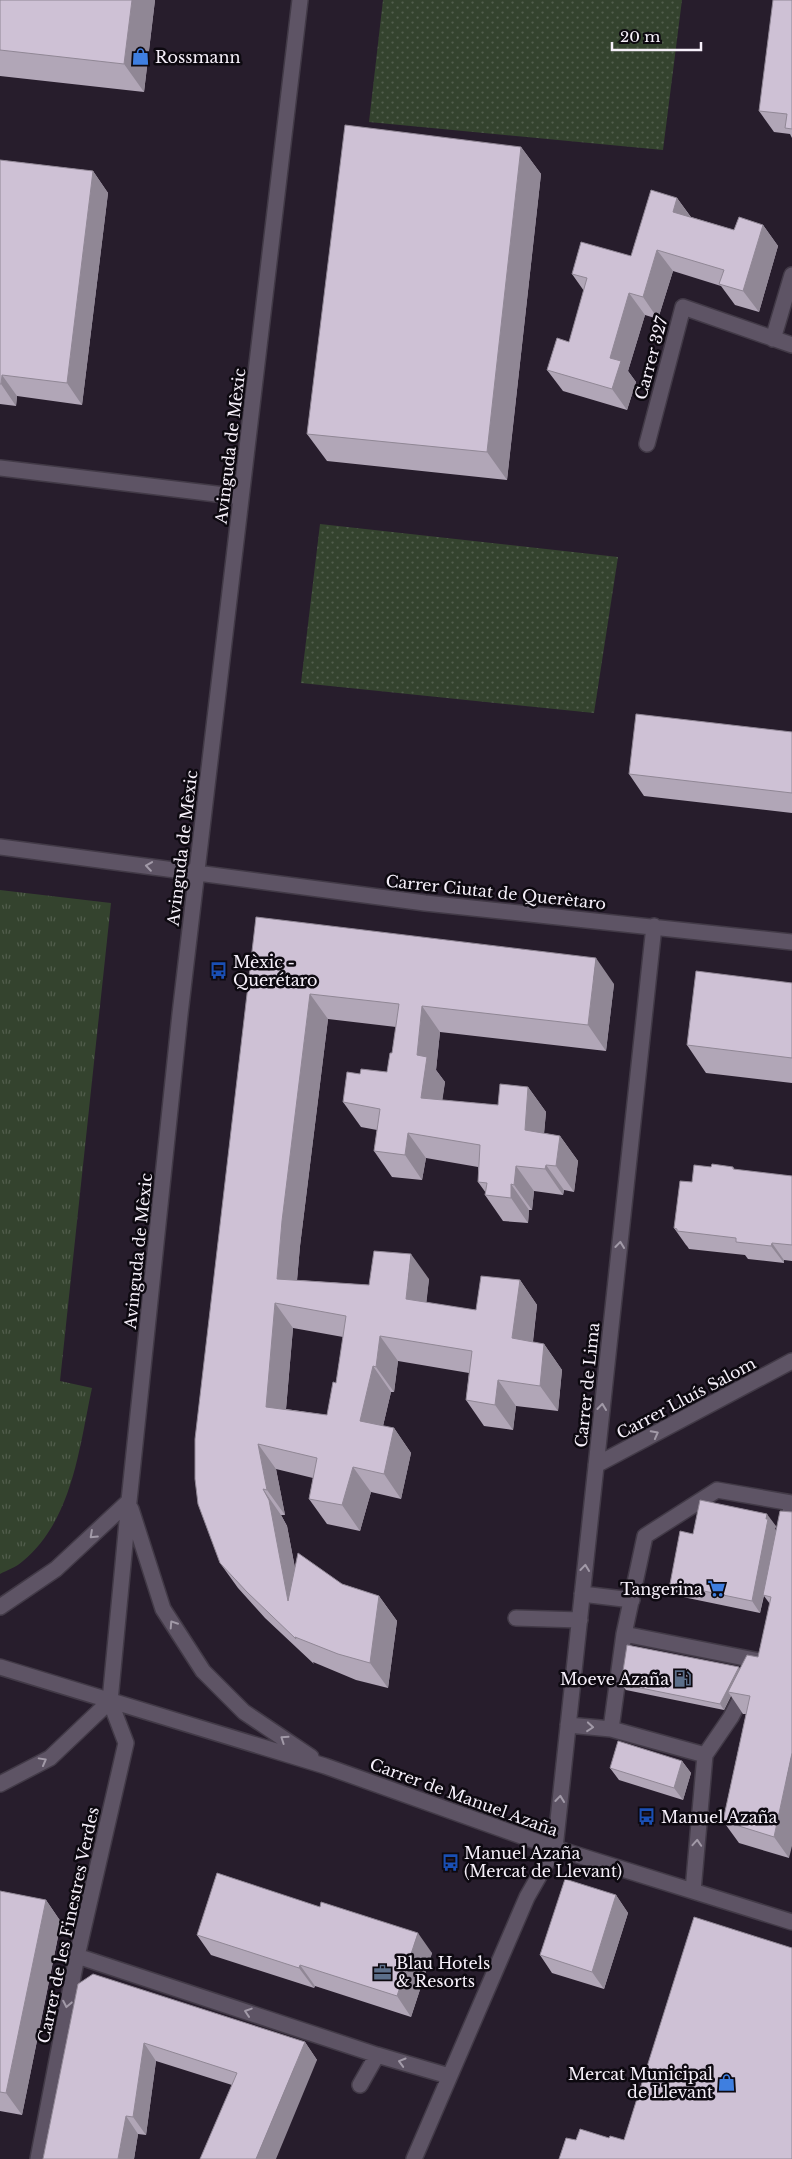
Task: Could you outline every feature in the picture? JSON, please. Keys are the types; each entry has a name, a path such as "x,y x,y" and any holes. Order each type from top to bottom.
{"street":[{"name":"Avinguda de Mèxic","path":"110,1701 180,1014 300,0"},
{"path":"773,339 792,275"},
{"name":"Carrer 327","path":"647,444 682,307 792,345"},
{"path":"0,468 241,497"},
{"path":"0,847 197,873"},
{"name":"Carrer Ciutat de Querètaro","path":"197,873 425,903 792,942"},
{"name":"Carrer de Lima","path":"555,1848 654,926"},
{"name":"Carrer Lluís Salom","path":"596,1465 792,1361"},
{"path":"611,1729 624,1634 646,1536 717,1490 792,1503 782,1550"},
{"path":"0,1606 56,1570 129,1501"},
{"name":"Carrer de Manuel Azaña","path":"129,1501 163,1609 203,1671 244,1712 325,1766"},
{"path":"582,1594 632,1600"},
{"path":"516,1618 580,1620"},
{"path":"624,1634 760,1661"},
{"path":"693,1892 705,1755 731,1717 760,1661 764,1642"},
{"name":"Carrer de Manuel Azaña","path":"0,1667 325,1766 555,1848 792,1922"},
{"path":"0,1784 50,1758 110,1701"},
{"name":"Carrer de les Finestres Verdes","path":"38,2159 77,1956 126,1743 110,1701"},
{"path":"568,1725 611,1729 705,1755"},
{"path":"414,2159 527,1897 555,1848"},
{"path":"77,1956 377,2055 449,2076"},
{"path":"360,2085 377,2055"}],"green space":[{"path":"383,0 682,0 663,150 369,122"},
{"path":"320,524 618,557 594,713 301,683"},
{"path":"0,890 111,903 60,1381 92,1388 78,1458 63,1504 53,1525 40,1544 23,1561 0,1574"}],"building":[{"path":"0,0 132,0 124,64 0,50"},
{"path":"773,0 792,0 792,129 785,128 787,114 759,111"},
{"path":"345,125 521,147 487,452 307,434"},
{"path":"0,160 93,171 67,383 2,375 0,384"},
{"path":"651,190 677,198 673,212 734,230 739,217 763,225 743,291 719,284 724,270 657,250 643,297 629,293 610,358 621,361 612,389 547,370 557,338 569,342 587,278 572,274 581,242 631,256"},
{"path":"636,714 792,732 792,793 629,774"},
{"path":"256,917 596,958 588,1025 422,1006 417,1055 427,1057 421,1098 498,1105 500,1084 528,1087 525,1130 560,1136 556,1166 546,1165 545,1169 516,1166 514,1185 511,1184 511,1198 485,1195 487,1183 478,1182 480,1145 408,1133 405,1155 374,1151 380,1109 343,1102 347,1072 360,1074 361,1069 387,1072 390,1053 392,1053 399,1004 310,994 282,1221 277,1279 369,1285 374,1251 411,1254 406,1299 476,1310 481,1276 520,1280 512,1338 544,1344 540,1386 498,1380 495,1405 466,1400 472,1351 380,1336 376,1367 373,1366 360,1421 394,1428 384,1474 353,1467 342,1505 309,1499 317,1458 258,1444 267,1490 263,1489 269,1500 288,1601 298,1553 342,1584 379,1596 370,1663 338,1654 295,1637 296,1639 220,1563 198,1504 195,1479 195,1439","holes":["275,1303 346,1316 336,1383 333,1382 327,1415 266,1407"]},
{"path":"696,971 792,983 792,1058 687,1045"},
{"path":"712,1164 733,1167 733,1169 792,1176 792,1245 772,1243 771,1246 736,1242 736,1238 677,1231 674,1228 680,1181 692,1182 694,1165 711,1167"},
{"path":"700,1500 767,1514 766,1519 768,1519 752,1601 670,1584 680,1531 693,1534"},
{"path":"780,1511 792,1512 792,1753 774,1837 723,1821 750,1696 728,1692 747,1655 758,1657 771,1597 763,1595"},
{"path":"627,1645 739,1667 720,1704 621,1684"},
{"path":"618,1741 682,1761 674,1788 610,1768"},
{"path":"217,1873 320,1907 321,1902 418,1933 397,1996 300,1965 299,1968 197,1935"},
{"path":"565,1879 616,1895 592,1972 540,1955"},
{"path":"0,1891 46,1900 6,2093 0,2092"},
{"name":"Mercat Municipal de Llevant","path":"694,1917 792,1948 792,2159 559,2159 566,2138 576,2140 580,2129 609,2138 610,2136 624,2140"},
{"path":"93,1974 305,2042 256,2159 200,2159 237,2073 144,2043 133,2117 126,2116 118,2159 43,2159 78,1984"}],"place":[{"name":"Rossmann","path":"141,57"},
{"name":"Mèxic - Querétaro","path":"219,971"},
{"name":"Tangerina","path":"717,1589"},
{"name":"Moeve Azaña","path":"683,1679"},
{"name":"Manuel Azaña","path":"647,1817"},
{"name":"Manuel Azaña (Mercat de Llevant)","path":"450,1862"},
{"name":"Blau Hotels & Resorts","path":"382,1972"},
{"name":"Mercat Municipal de Llevant","path":"727,2083"}]}
